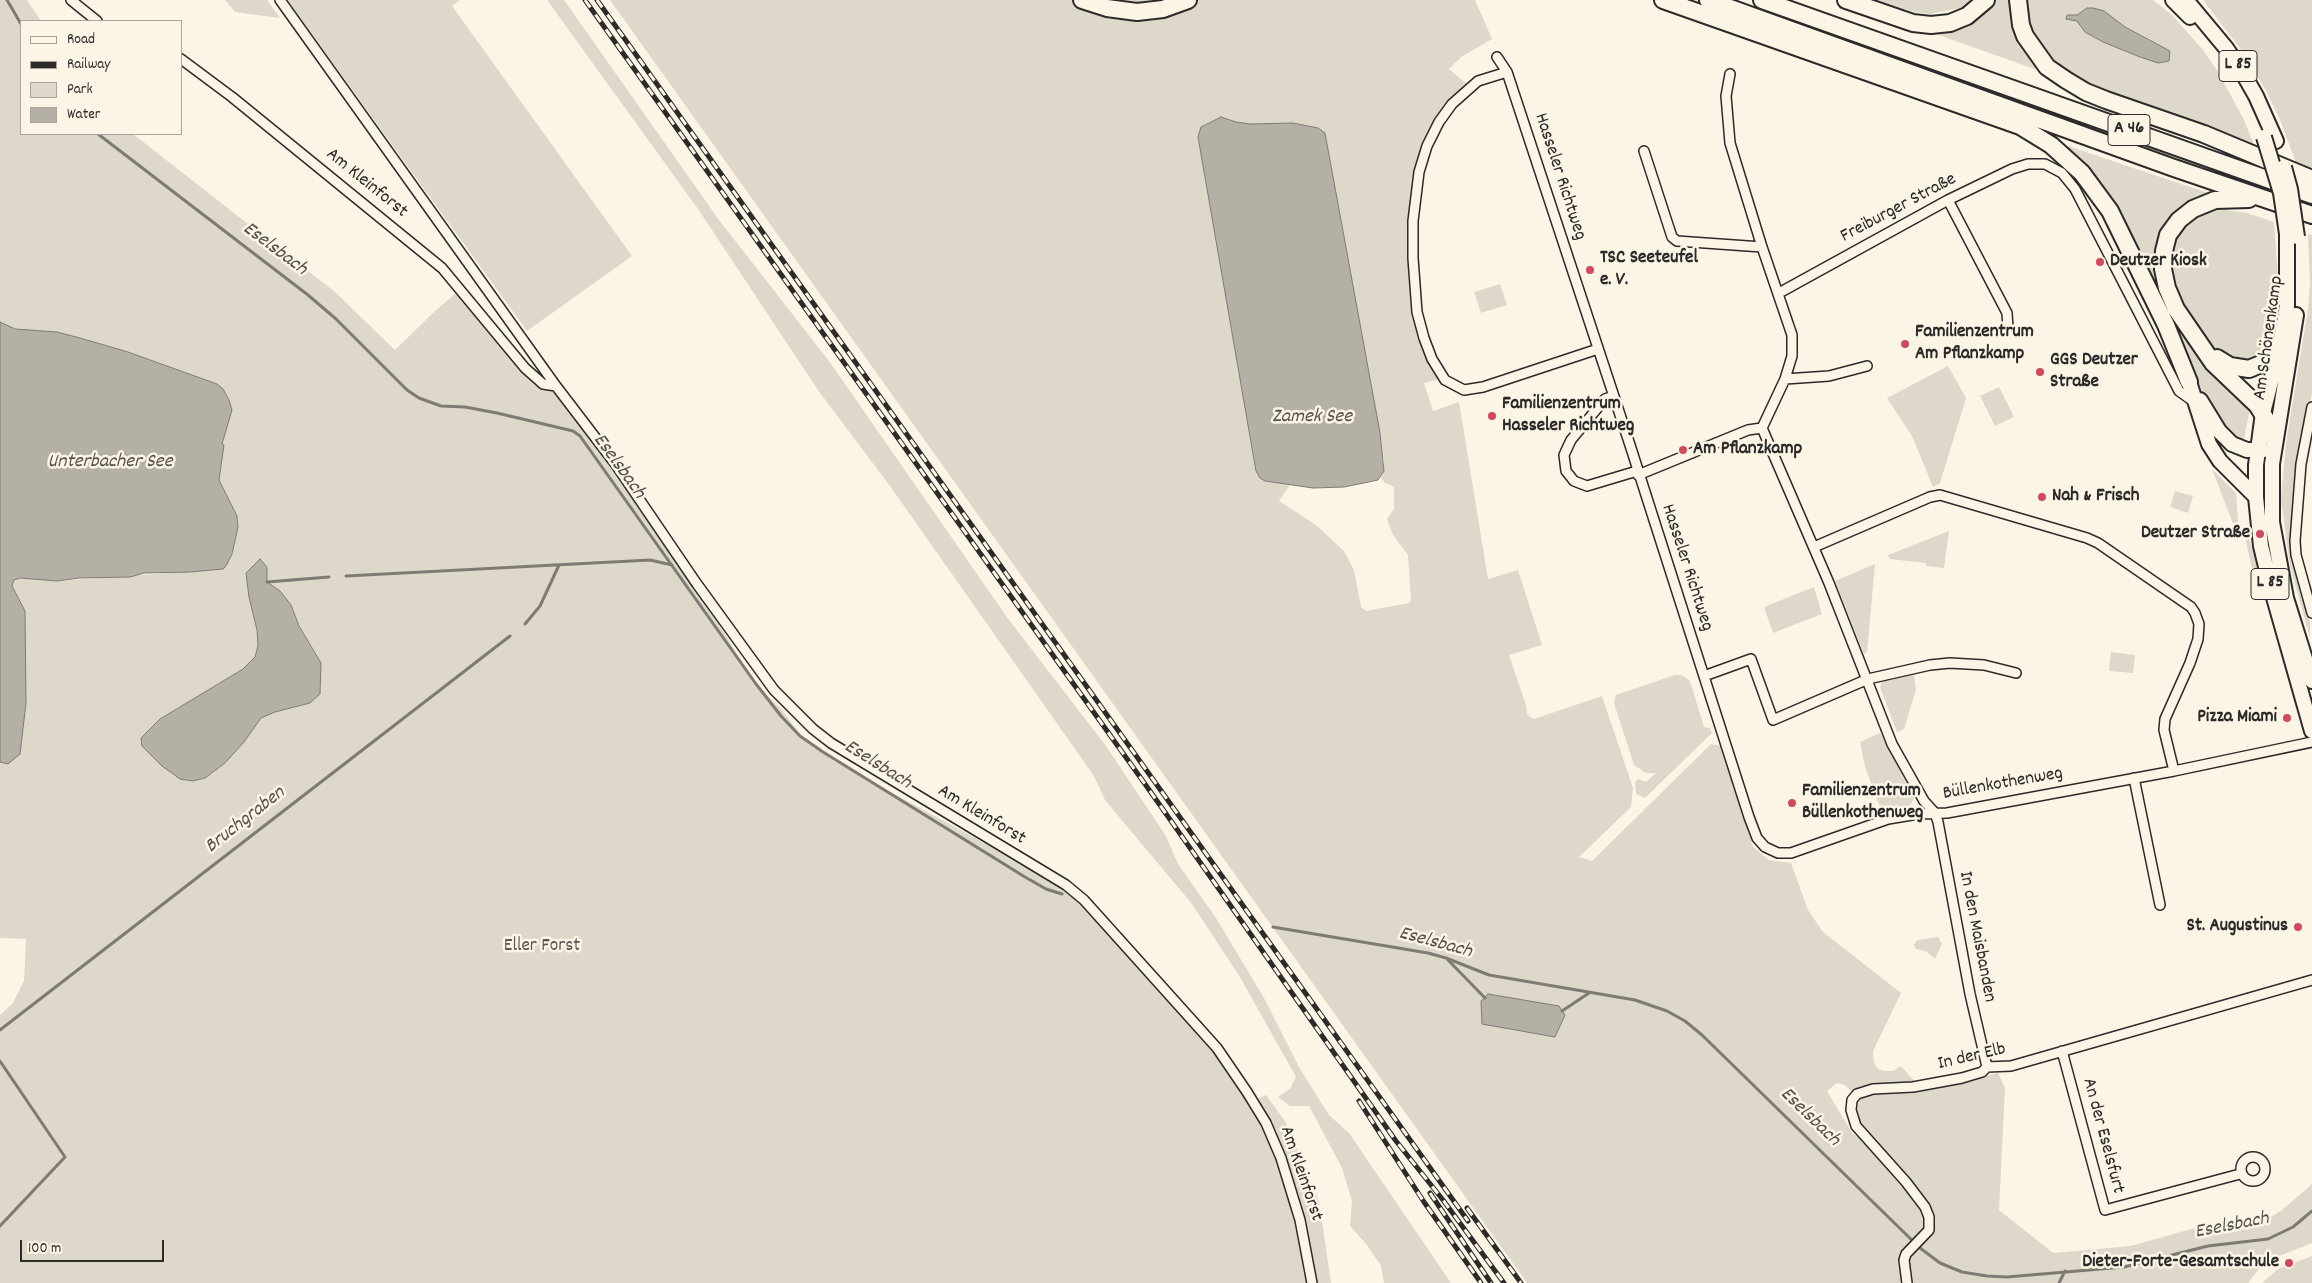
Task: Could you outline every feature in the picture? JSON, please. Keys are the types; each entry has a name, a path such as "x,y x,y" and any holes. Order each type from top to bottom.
{"highway":[{"path":"1082,0 1107,8 1137,12 1163,9 1188,0"},
{"path":"1663,0 2020,126 2066,157 2082,173 2110,211 2166,324 2184,387"},
{"name":"A 46","path":"1708,0 2312,215"},
{"name":"A 46","path":"1762,0 2312,194"},
{"path":"1846,0 1913,23 1931,26 1950,23 1968,16 1986,0"},
{"path":"2018,0 2021,25 2025,36 2047,67 2066,80 2106,100 2204,134 2312,179"},
{"path":"2020,126 2069,128"},
{"path":"2267,200 2227,198 2206,203 2179,220 2168,235 2164,251 2163,269 2167,288 2176,308 2213,363 2243,389 2263,413 2269,424 2274,441"},
{"path":"2200,344 2225,364 2243,369 2262,364 2280,346"}],"main road":[{"name":"Am Schönenkamp","path":"2173,0 2193,21 2235,76 2270,139"},
{"name":"Am Schönenkamp","path":"2186,0 2226,48 2260,103 2292,236 2297,307 2274,441 2270,491 2273,531 2284,590 2300,647"},
{"name":"Am Schönenkamp","path":"2256,497 2257,451 2263,413 2280,346 2289,289 2292,236"},
{"path":"2184,387 2219,431 2232,444 2257,451 2267,449 2274,441"},
{"path":"2200,406 2205,433 2215,453 2256,497"},
{"name":"L 85","path":"2256,497 2261,546 2312,680"},
{"name":"L 85","path":"2300,647 2312,731"}],"street":[{"path":"71,0 96,20"},
{"name":"Am Kleinforst","path":"280,0 556,386 614,462 697,584 754,662 792,709 813,729 851,756 1066,885 1084,900 1217,1048 1248,1092 1266,1123 1281,1158 1300,1220 1312,1283"},
{"name":"Hasseler Richtweg","path":"1497,57 1507,72 1749,817 1757,838 1765,847"},
{"name":"Am Kleinforst","path":"182,60 232,97 442,268 537,380 543,384 556,386"},
{"path":"1507,72 1478,81 1452,104 1439,122 1427,146 1419,172 1413,220 1413,258 1417,312 1424,338 1432,359 1445,380 1464,390 1483,387 1598,349"},
{"path":"1730,74 1726,96 1730,143 1762,247 1779,292 1792,335 1792,356 1785,379 1762,428 1814,547 1868,679 1892,744 1924,801 1935,813"},
{"path":"1644,151 1672,237 1678,241 1762,247"},
{"name":"Freiburger Straße","path":"1779,292 1948,200 2012,169 2037,163 2053,167 2062,173 2075,188 2184,387"},
{"path":"1948,200 2007,314 2008,328"},
{"path":"513,353 526,344"},
{"path":"1785,379 1830,376 1867,366"},
{"path":"1613,396 1604,399 1571,440 1564,455 1566,471 1574,481 1587,486 1638,473 1748,430 1762,428"},
{"path":"2312,407 2301,464 2295,541 2296,555 2312,613"},
{"path":"1814,547 1930,497 1940,495 2087,538 2098,543 2191,608 2199,624 2198,639 2190,663 2165,719 2164,730 2174,771"},
{"path":"1704,676 1751,658 1773,720 1868,679 1950,663 1984,665 2016,673"},
{"name":"Büllenkothenweg","path":"1765,847 1778,853 1791,854 1888,819 1918,814 1948,813 2174,771 2312,742"},
{"path":"2134,778 2160,905"},
{"name":"In den Maisbanden","path":"1935,813 1970,994 1987,1068"},
{"name":"In der Elb","path":"1907,1283 1903,1264 1908,1252 1929,1230 1930,1225 1925,1207 1895,1169 1856,1126 1851,1110 1852,1100 1857,1094 1868,1090 1913,1087 1962,1078 1982,1072 1987,1068 2011,1066 2312,980"},
{"name":"An der Eselsfurt","path":"2062,1051 2105,1210 2240,1174"}],"green space":[{"name":"Eller Forst","path":"0,0 27,0 40,20 20,20 20,135 134,135 335,292 395,350 436,310 461,289 534,385 558,393 612,464 681,564 756,684 782,710 805,741 834,761 1065,887 1224,1061 1264,1124 1290,1191 1310,1283 0,1283 0,1015 13,1003 24,981 26,939 0,938 0,732 25,611 12,586 13,581 17,578 57,581 223,569 232,554 238,527 237,516 219,480 224,446 222,445 232,410 223,389 217,384 128,352 80,338 15,329 0,322","holes":["267,567 267,582 280,591 291,605 299,626 321,663 320,694 310,703 267,714 255,724 244,742 172,774 142,746 141,738 160,719 243,669 255,657 258,646 257,630 249,597"]},
{"path":"225,0 267,0 280,18 235,12"},
{"path":"287,0 460,0 452,6 632,256 527,331"},
{"path":"547,0 564,0 719,220 829,361 1009,620 1106,746 1166,836 1178,864 1216,918 1264,998 1300,1069 1329,1115 1349,1133 1451,1283 1384,1283 1381,1266 1367,1245 1350,1226 1352,1201 1342,1168 1309,1106 1290,1106 1278,1097 1290,1089 1296,1077 1240,977 1192,904 1105,800 1094,776 890,486 820,393 698,209"},
{"path":"610,0 1475,0 1492,39 1461,57 1449,69 1468,85 1443,113 1427,143 1418,172 1411,221 1411,263 1415,313 1430,358 1440,379 1424,383 1433,411 1459,402 1488,579 1518,570 1542,645 1509,655 1526,705 1527,715 1534,719 1602,696 1633,788 1631,807 1579,857 1592,861 1711,744 1721,746 1753,847 1769,860 1791,863 1808,910 1823,932 1901,993 1873,1051 1874,1063 1878,1069 1884,1071 1893,1071 1901,1066 1916,1083 1859,1089 1854,1094 1845,1085 1837,1083 1827,1091 1852,1133 1858,1137 1862,1135 1924,1207 1929,1220 1926,1231 1930,1234 1931,1221 1926,1206 1897,1168 1857,1124 1852,1108 1858,1096 1929,1090 1998,1073 2005,1088 1999,1210 2053,1253 2131,1246 2195,1228 2271,1217 2312,1184 2312,1243 2272,1259 2258,1270 2248,1283 1527,1283","holes":["1221,117 1251,124 1293,123 1318,128 1325,133 1384,460 1384,471 1381,478 1385,483 1394,487 1394,509 1387,519 1393,535 1408,555 1411,600 1409,603 1366,611 1361,607 1354,570 1344,551 1316,525 1279,501 1290,485 1263,480 1256,471 1198,137 1201,127"]},
{"path":"1875,0 1972,0 1960,8 1930,14 1915,12"},
{"path":"1992,0 2011,0 2012,19 2016,30 2043,72 1933,33"},
{"path":"2026,0 2153,0 2172,15 2203,50 2217,70 2244,120 2255,147 2088,86 2053,62 2035,39 2027,20"},
{"path":"2203,0 2312,0 2312,170 2296,163 2279,117 2264,87 2242,51"},
{"path":"2068,146 2217,196 2185,210 2159,273 2251,405 2243,443 2224,428 2204,396 2168,308 2146,270 2066,150"},
{"path":"2220,209 2247,213 2274,222 2278,279 2270,342 2268,347 2259,355 2247,360 2230,358 2216,349 2214,352 2181,306 2168,274 2173,236 2193,218 2205,212"},
{"path":"2308,234 2312,235 2312,393 2297,465 2290,535 2293,555 2310,622 2310,638 2290,566 2281,499 2286,443 2308,309 2310,282"},
{"path":"1500,284 1507,305 1481,313 1474,292"},
{"path":"1948,366 1966,398 1940,483 1933,487 1912,436 1887,398"},
{"path":"1999,387 2014,417 1995,426 1980,396"},
{"path":"2212,469 2236,493 2239,533 2237,534"},
{"path":"2175,491 2193,496 2188,513 2170,507"},
{"path":"1949,531 1944,568 1926,566 1926,563 1890,559 1888,555"},
{"path":"2245,537 2249,537 2252,550 2260,564 2262,573 2259,575 2262,588 2260,588 2251,565"},
{"path":"1875,564 1867,652 1864,654 1835,581"},
{"path":"1814,587 1822,614 1773,633 1764,607"},
{"path":"2111,652 2135,655 2133,673 2109,671"},
{"path":"1675,675 1682,675 1690,681 1704,727 1710,728 1712,733 1645,798 1636,794 1635,782 1638,779 1646,782 1656,773 1646,773 1634,765 1614,703 1616,695"},
{"path":"1914,675 1916,690 1904,729 1897,732 1880,687 1882,682"},
{"path":"1880,733 1914,798 1909,807 1883,815 1865,767 1860,742"},
{"path":"1938,937 1942,944 1935,959 1926,951 1916,949 1914,945 1917,940"},
{"path":"1266,1095 1285,1121 1319,1201 1331,1283 1317,1283 1299,1196 1283,1149 1257,1099"},
{"path":"2312,1256 2312,1283 2262,1283 2278,1269"}],"water":[{"path":"2087,8 2104,11 2125,27 2170,51 2169,61 2158,63 2103,42 2085,32 2077,21 2066,19 2067,15 2077,15"},
{"name":"Zamek See","path":"1221,117 1251,124 1293,123 1318,128 1325,133 1380,433 1384,471 1378,480 1344,487 1313,488 1265,481 1260,478 1256,471 1198,137 1201,127"},
{"name":"Unterbacher See","path":"0,322 15,329 57,332 128,352 217,384 223,389 232,410 222,444 224,445 219,480 237,516 238,527 232,554 223,569 144,573 130,577 79,578 57,581 20,578 14,580 12,586 25,611 26,703 20,754 8,764 0,762"},
{"path":"260,559 267,567 267,582 280,591 291,605 299,626 321,663 320,694 310,703 275,712 261,718 244,742 225,763 205,778 193,781 180,779 162,766 142,746 141,738 160,719 243,669 255,657 258,646 257,630 249,597 246,573"},
{"path":"1488,994 1559,1006 1565,1015 1555,1037 1482,1024 1481,1001"}],"waterway":[{"name":"Eselsbach","path":"7,0 20,22"},
{"name":"Eselsbach","path":"99,135 308,295 336,319 407,390 419,398 441,406 465,407 497,413 573,431 580,436 756,684 781,716 800,736 1025,877 1046,889 1062,894"},
{"path":"346,576 650,560 672,565"},
{"name":"Bruchgraben","path":"525,624 540,606 559,565"},
{"path":"267,582 329,577"},
{"name":"Bruchgraben","path":"0,1030 510,636"},
{"name":"Eselsbach","path":"1273,927 1428,953 1489,975 1635,1000 1667,1011 1685,1021 1702,1035 1920,1248 1940,1263 1962,1272 2007,1277 2124,1267 2208,1246 2268,1239 2293,1227 2312,1211"},
{"path":"1448,960 1485,998"},
{"path":"1562,1011 1589,993"},
{"name":"Bruchgraben","path":"0,1061 65,1157 0,1226"},
{"path":"2059,1283 2065,1271"}],"railway":[{"path":"585,0 1150,791 1396,1141 1443,1200 1504,1283"},
{"path":"597,0 1468,1221"},
{"path":"1359,1101 1424,1202 1481,1283"},
{"path":"1430,1193 1491,1283"},
{"path":"1467,1208 1521,1283"}],"place":[{"name":"Deutzer Kiosk","path":"2100,262"},
{"name":"TSC Seeteufel e. V.","path":"1590,270"},
{"name":"Familienzentrum Am Pflanzkamp","path":"1905,344"},
{"name":"GGS Deutzer Straße","path":"2040,372"},
{"name":"Familienzentrum Hasseler Richtweg","path":"1492,416"},
{"name":"Am Pflanzkamp","path":"1683,450"},
{"name":"Nah & Frisch","path":"2042,497"},
{"name":"Deutzer Straße","path":"2260,534"},
{"name":"Pizza Miami","path":"2287,718"},
{"name":"Familienzentrum Büllenkothenweg","path":"1792,803"},
{"name":"St. Augustinus","path":"2298,927"},
{"name":"Dieter-Forte-Gesamtschule","path":"2289,1263"}]}
